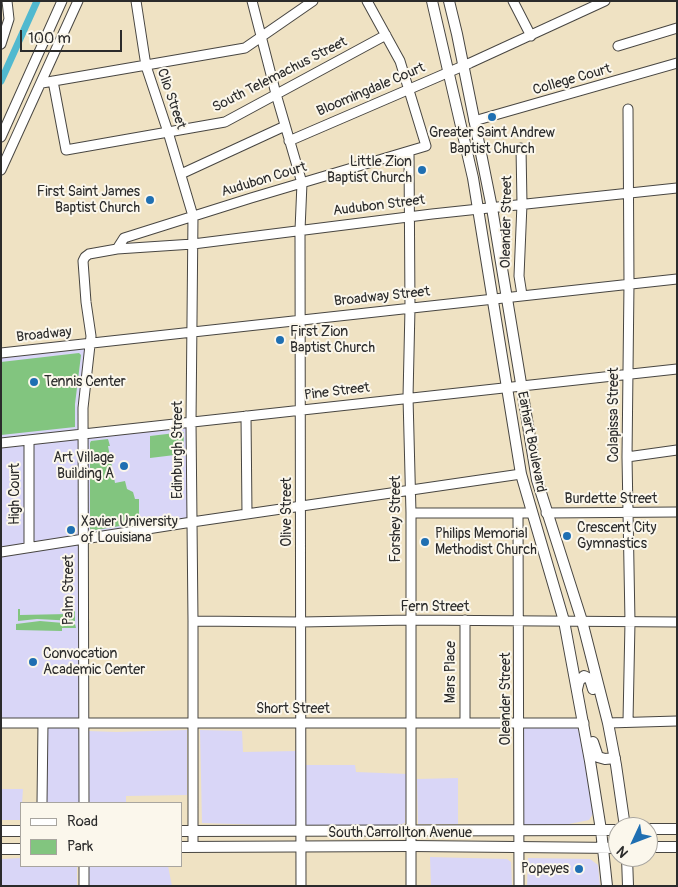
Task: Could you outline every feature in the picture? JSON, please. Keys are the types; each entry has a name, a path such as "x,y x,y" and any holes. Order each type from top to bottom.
{"main road":[{"name":"Earhart Boulevard","path":"432,1 478,209 521,474 564,621 584,723 601,830 607,886"},
{"name":"Earhart Boulevard","path":"449,1 492,208 536,480 582,621 608,723 624,817"},
{"path":"577,690 581,678 587,676 590,678 597,698 605,712"},
{"path":"584,723 592,738 598,757 605,759 615,758"},
{"path":"658,829 677,829"},
{"name":"South Carrollton Avenue","path":"182,831 608,830"},
{"path":"1,831 20,831"},
{"path":"658,847 677,846"},
{"name":"South Carrollton Avenue","path":"182,847 608,848"},
{"path":"1,849 20,849"},
{"path":"627,867 628,886"}],"street":[{"path":"1,44 9,19 7,1"},
{"path":"1,170 78,1"},
{"name":"Clio Street","path":"136,1 146,66 181,174"},
{"name":"Olive Street","path":"252,1 302,183 300,230 301,886"},
{"path":"42,83 245,48 313,1"},
{"path":"367,1 400,61 409,89"},
{"path":"513,1 531,36"},
{"name":"Bloomingdale Court","path":"289,141 464,66 605,1"},
{"path":"15,139 2,135 60,5 72,15"},
{"path":"618,46 677,28"},
{"name":"South Telemachus Street","path":"53,81 66,150 225,122 386,36"},
{"name":"College Court","path":"474,121 677,63"},
{"name":"Audubon Court","path":"117,250 124,238 302,183 409,153 426,146 409,89"},
{"name":"Colapissa Street","path":"628,109 629,284 627,457 630,622 628,722"},
{"path":"181,174 285,126"},
{"name":"Oleander Street","path":"521,148 522,204 519,260 522,296"},
{"name":"Forshey Street","path":"409,153 410,308 408,397 411,513 411,886"},
{"name":"Edinburgh Street","path":"181,174 194,216 191,422 194,621 193,846"},
{"name":"Audubon Street","path":"85,257 89,254 117,250 193,244 478,209 677,188"},
{"name":"Palm Street","path":"84,802 83,408 91,336 86,302 85,257"},
{"name":"Broadway Street","path":"90,344 677,279"},
{"name":"Broadway","path":"1,353 90,344"},
{"name":"Pine Street","path":"1,443 677,369"},
{"path":"246,416 246,514"},
{"name":"High Court","path":"29,440 29,547"},
{"path":"627,457 677,450"},
{"path":"1,552 410,489 521,474"},
{"name":"Burdette Street","path":"546,513 677,512"},
{"path":"411,513 531,513"},
{"name":"Oleander Street","path":"518,513 520,621 519,886"},
{"name":"Fern Street","path":"194,621 465,620 677,622"},
{"name":"Mars Place","path":"465,620 465,723"},
{"path":"608,723 677,721"},
{"name":"Short Street","path":"1,723 584,723"},
{"path":"42,802 43,723"},
{"path":"84,867 84,886"}],"shaded area":[{"name":"Xavier University of Louisiana","path":"90,344 84,433 191,422 192,522 83,539 83,724 1,724 1,353"},
{"path":"48,727 75,727 80,731 79,802 45,802 46,730"},
{"path":"526,727 577,728 581,733 594,812 589,820 569,824 523,825 524,729"},
{"path":"187,730 187,795 126,796 126,802 88,802 88,731"},
{"path":"200,730 242,731 243,752 297,751 297,826 202,823"},
{"path":"306,765 355,765 356,772 407,774 405,823 399,825 304,825"},
{"path":"458,778 458,824 418,824 417,779"},
{"path":"1,789 23,789 22,802 20,802 20,820 1,820"},
{"path":"430,857 507,859 511,862 512,886 431,886"},
{"path":"20,858 20,867 77,867 77,886 1,886 1,859"},
{"path":"528,858 590,859 598,865 600,886 527,886"},
{"path":"87,867 168,867 172,886 87,886"}],"green space":[{"name":"Tennis Center","path":"79,353 81,355 75,404 75,427 1,435 1,362"},
{"path":"184,432 183,454 150,458 150,436"},
{"path":"108,439 115,483 125,481 127,489 133,492 135,499 139,499 138,523 90,531 90,443 91,441"},
{"path":"18,609 20,609 20,615 68,614 68,609 75,609 75,621 37,619 18,621"},
{"path":"40,621 75,624 76,628 62,628 62,631 16,630 16,624"}],"waterway":[{"path":"1,81 37,1"}],"place":[{"name":"Greater Saint Andrew Baptist Church","path":"492,117"},
{"name":"Little Zion Baptist Church","path":"422,170"},
{"name":"First Saint James Baptist Church","path":"150,200"},
{"name":"First Zion Baptist Church","path":"280,340"},
{"name":"Tennis Center","path":"34,382"},
{"name":"Art Village Building A","path":"124,466"},
{"name":"Xavier University of Louisiana","path":"71,530"},
{"name":"Crescent City Gymnastics","path":"567,536"},
{"name":"Philips Memorial Methodist Church","path":"425,542"},
{"name":"Convocation Academic Center","path":"33,662"},
{"name":"Popeyes","path":"579,869"}]}
